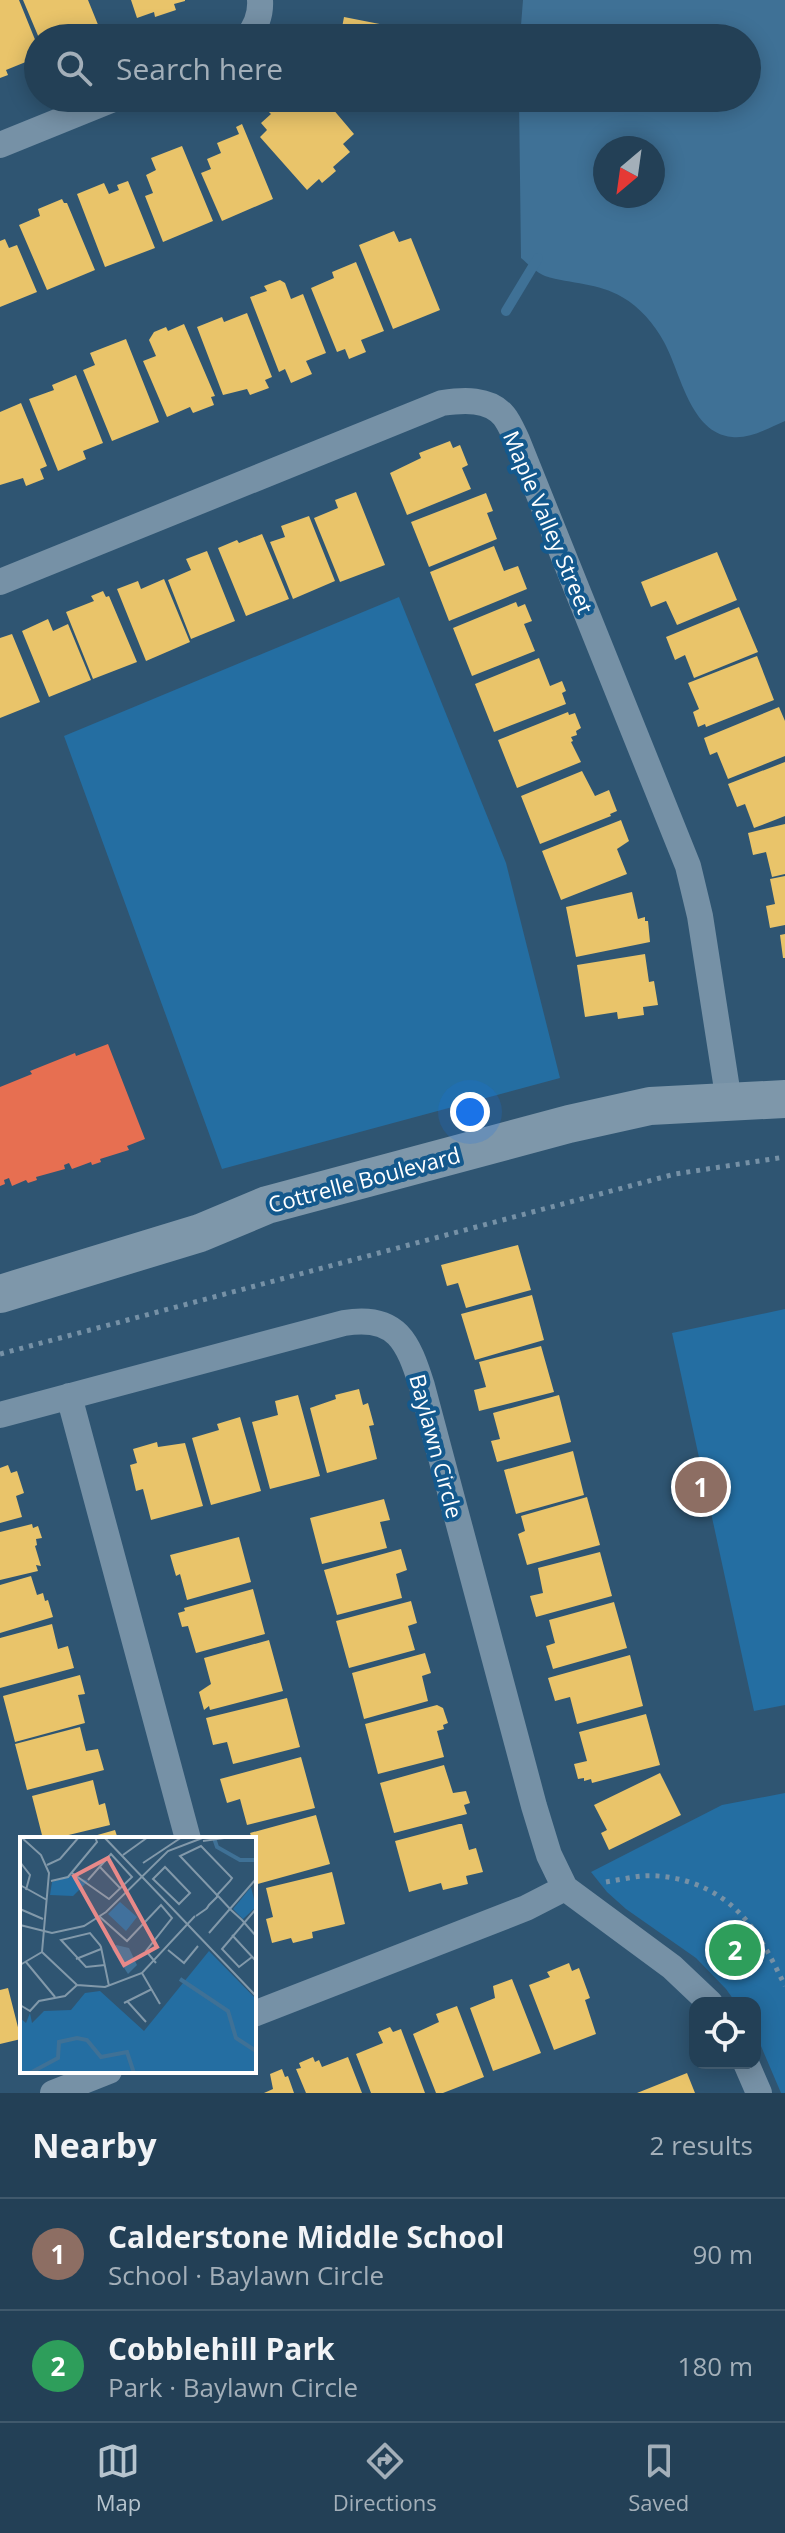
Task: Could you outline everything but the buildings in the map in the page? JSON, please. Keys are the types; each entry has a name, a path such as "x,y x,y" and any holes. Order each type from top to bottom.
{"main road":[{"name":"Cottrelle Boulevard","path":"0,1294 200,1233 267,1205 554,1128 650,1106 785,1099"}],"street":[{"path":"256,24 260,0"},
{"path":"0,145 81,112"},
{"name":"Maple Valley Street","path":"0,582 442,403 462,400 483,403 504,415 517,440 688,866 700,916 729,1102"},
{"name":"Baylawn Circle","path":"0,1415 344,1323 370,1321 381,1324 401,1338 411,1351 422,1386 549,1855 565,1888 672,1967 704,1997"},
{"path":"69,1396 187,1837"},
{"path":"256,2013 526,1908 565,1888"},
{"path":"749,2069 759,2093"},
{"path":"53,2093 104,2073"}],"path":[{"path":"0,1354 675,1174 785,1157"},
{"path":"603,1883 644,1876 672,1877 698,1885 725,1899 743,1914 785,1986"}],"shaded area":[{"path":"523,0 785,0 785,421 746,436 732,437 718,433 706,425 697,413 664,342 641,311 629,301 604,289 545,276 521,258 519,112 761,112 761,24 521,24"},
{"path":"399,597 506,863 560,1078 222,1169 64,736"},
{"path":"785,1309 785,1705 754,1711 672,1333"},
{"path":"785,1793 785,2093 781,2093 761,2046 761,1997 732,1997 696,1958 626,1909 591,1872 722,1805"}],"waterway":[{"path":"506,311 538,258"}],"place":[{"name":"Calderstone Middle School","path":"701,1487"},
{"name":"Cobblehill Park","path":"735,1950"}]}
